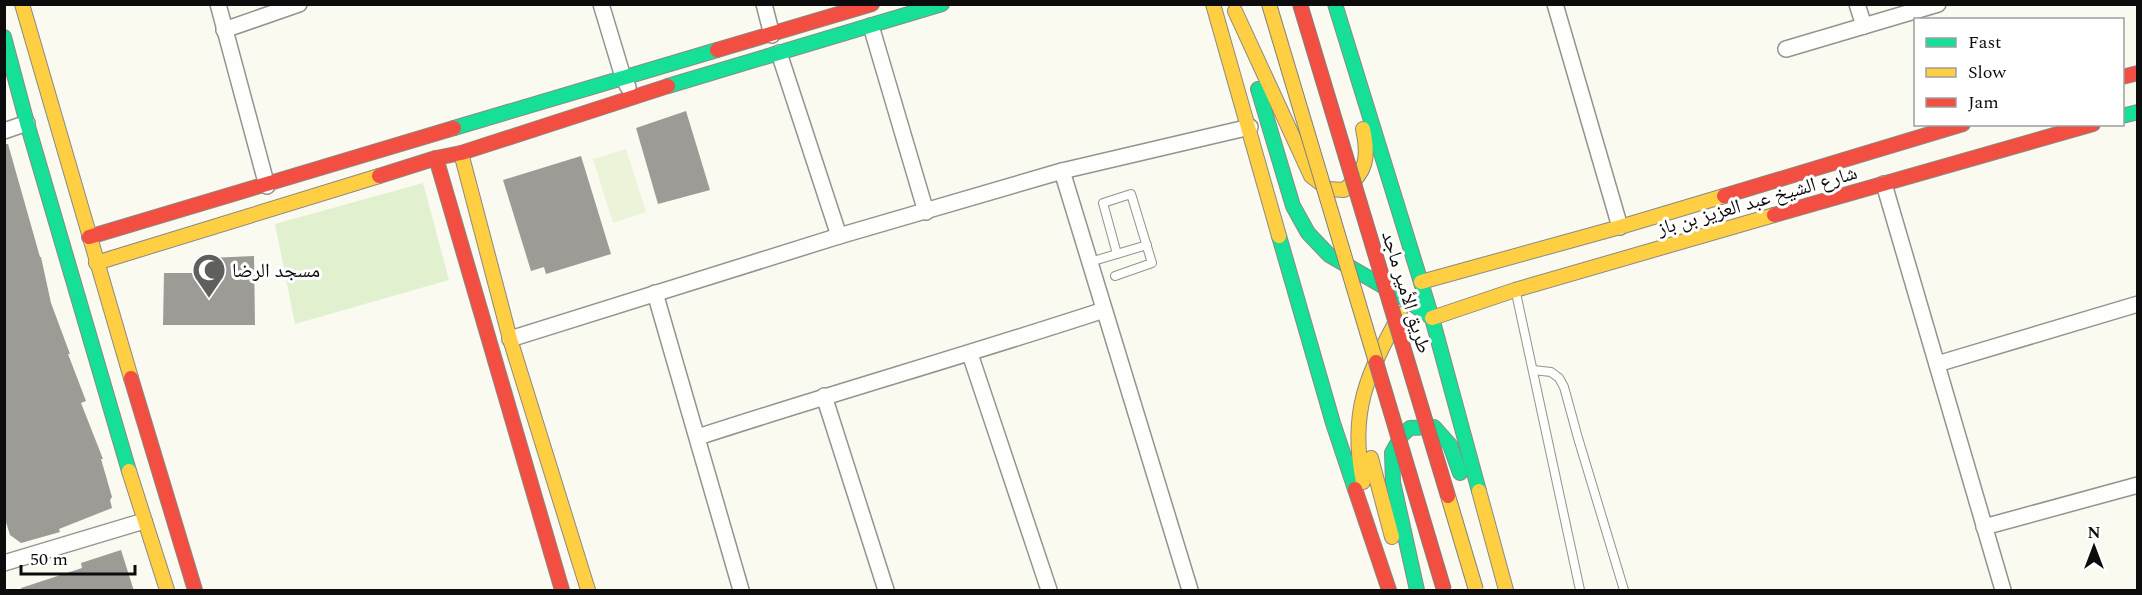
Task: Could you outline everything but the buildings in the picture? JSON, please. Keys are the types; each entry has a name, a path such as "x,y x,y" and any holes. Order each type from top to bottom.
{"main road":[{"path":"22,4 96,263 136,442 144,521 166,591"},
{"path":"89,237 267,186 623,77 872,4"},
{"path":"96,263 436,158 461,153 634,96 942,4"},
{"path":"1213,4 1333,423 1386,588"},
{"path":"1269,4 1444,591"},
{"name":"طريق الأمير ماجد","path":"1300,4 1476,591"},
{"path":"1234,8 1311,177 1328,189 1344,190 1359,176 1366,159 1366,146 1334,4"},
{"path":"1334,4 1432,318 1504,591"},
{"path":"1234,8 1293,206 1308,233 1329,255 1407,300 1432,318"},
{"path":"4,37 27,123 136,442 195,591"},
{"name":"شارع الشيخ عبد العزيز بن باز","path":"1420,282 1620,227 1956,126"},
{"name":"شارع الشيخ عبد العزيز بن باز","path":"1432,318 1515,290 2086,126"},
{"path":"461,153 510,339 588,591"},
{"path":"436,158 562,591"},
{"path":"1386,588 1360,471 1359,432 1363,391 1407,300 1420,282"},
{"path":"1384,344 1371,415 1370,450 1381,501 1410,591"},
{"path":"1417,591 1393,482 1392,453 1402,435 1410,428 1434,427 1450,445 1504,591"}],"street":[{"path":"218,4 267,186"},
{"path":"224,30 299,4"},
{"path":"601,4 623,77 634,96"},
{"path":"764,4 772,34"},
{"path":"1555,4 1620,227"},
{"path":"1857,4 1864,26"},
{"path":"1786,49 1938,4"},
{"path":"871,26 926,212"},
{"path":"779,53 839,236"},
{"path":"4,131 27,123"},
{"path":"510,339 839,236 1062,171 1250,127"},
{"path":"1062,171 1189,590"},
{"path":"1884,184 2003,591"},
{"path":"655,293 699,437 741,591"},
{"path":"1937,364 2138,304"},
{"path":"699,437 824,396 970,354 1104,310"},
{"path":"970,354 1049,591"},
{"path":"824,396 886,591"},
{"path":"1984,527 2138,485"},
{"path":"4,563 144,521"}],"lane":[{"path":"1115,276 1152,263 1132,195 1129,193 1103,203 1117,254"},
{"path":"1090,262 1147,244"},
{"path":"1515,290 1580,591"},
{"path":"1533,370 1551,372 1559,378 1564,387 1624,591"}],"green space":[{"path":"626,149 646,212 613,223 593,159"},
{"path":"423,183 449,280 295,324 275,224"}],"traffic: fast":[{"path":"668,86 942,4"},
{"path":"1335,4 1432,318 1479,491"},
{"path":"4,37 129,471"},
{"path":"454,128 717,50"},
{"path":"1258,89 1293,206 1308,233 1329,255 1407,300 1432,318"},
{"path":"2124,116 2138,112"},
{"path":"1279,236 1333,423 1355,489"},
{"path":"1417,590 1393,482 1392,453 1402,435 1410,428 1434,427 1450,445 1460,473"}],"traffic: slow":[{"path":"22,4 131,378"},
{"path":"1213,4 1279,236"},
{"path":"1269,4 1376,362"},
{"path":"1235,11 1311,176 1328,189 1344,190 1352,183 1362,170 1366,156 1363,129"},
{"path":"461,153 510,339 588,590"},
{"path":"96,263 379,176"},
{"path":"1421,282 1724,196"},
{"path":"1432,318 1515,290 1774,215"},
{"path":"1363,482 1358,434 1364,394 1378,356 1400,314"},
{"path":"1371,458 1392,537"},
{"path":"129,471 167,590"},
{"path":"1479,491 1506,590"},
{"path":"1448,496 1476,590"}],"traffic: jam":[{"path":"717,50 872,4"},
{"path":"1300,4 1448,496"},
{"path":"2124,76 2138,73"},
{"path":"379,176 436,158 461,153 668,86"},
{"path":"1724,196 1956,126"},
{"path":"1774,215 2086,126"},
{"path":"89,237 454,128"},
{"path":"436,158 562,590"},
{"path":"1376,362 1444,590"},
{"path":"131,378 195,590"},
{"path":"1355,489 1389,590"}],"place":[{"name":"مسجد الرضا","path":"209,299"}]}
